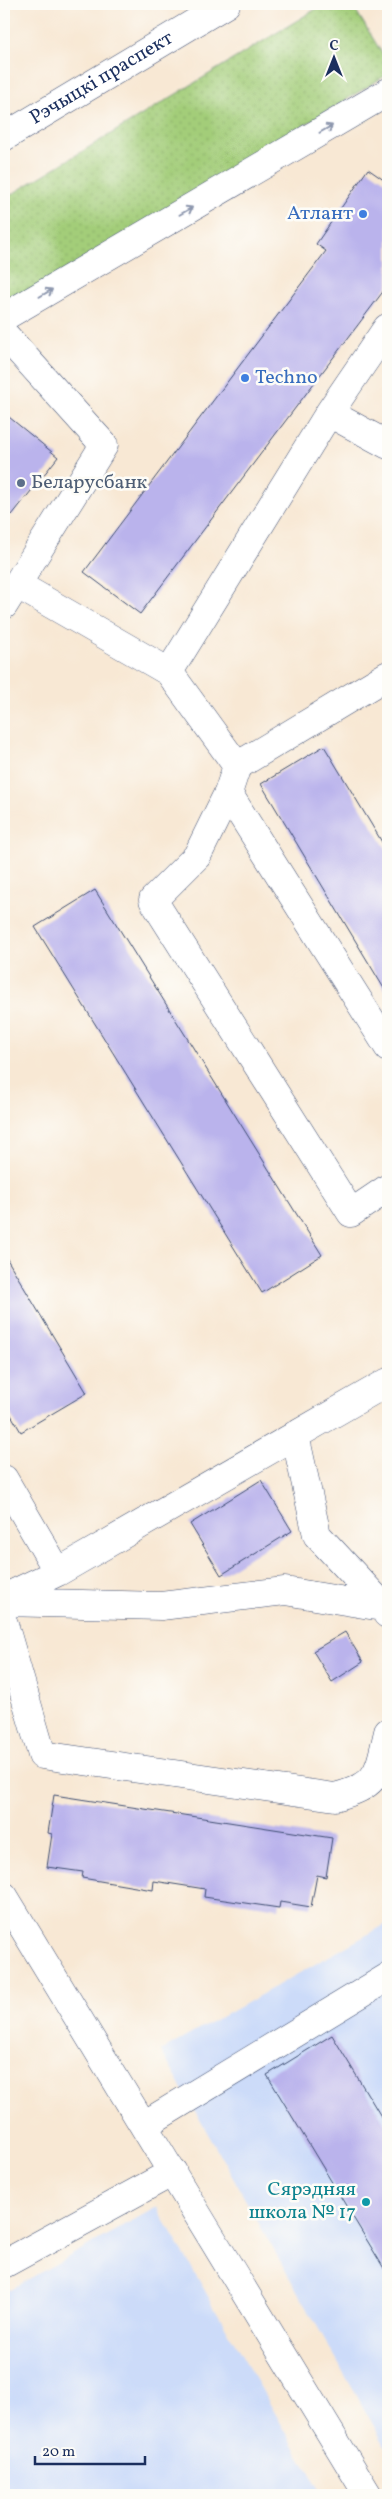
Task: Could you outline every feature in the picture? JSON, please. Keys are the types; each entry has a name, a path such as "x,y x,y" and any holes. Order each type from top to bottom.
{"main road":[{"name":"Рэчыцкі праспект","path":"4,137 226,4"},
{"path":"4,317 388,92"},
{"path":"169,672 329,414 387,328"},
{"path":"4,334 104,445 11,595 169,672 237,766"},
{"path":"329,414 388,445"},
{"path":"388,675 237,766 228,793 197,856 153,900 351,1213 388,1188"},
{"path":"228,793 388,1047"},
{"path":"4,1600 58,1572 388,1382"},
{"path":"295,1435 316,1535 387,1611"},
{"path":"4,1479 58,1572"},
{"path":"4,1600 161,1606 285,1590 387,1611"},
{"path":"4,1624 42,1755 335,1797 358,1791 378,1773 388,1732"},
{"path":"4,1896 368,2495"},
{"path":"144,2125 388,1977"},
{"path":"4,2264 173,2172"}],"shaded area":[{"path":"388,1923 388,2451 161,2051"},
{"path":"157,2207 322,2495 4,2495 4,2293"}],"green space":[{"path":"324,4 352,4 388,63 388,74 4,309 4,199"}],"building":[{"path":"368,169 388,183 388,285 140,614 84,572 326,251 316,244"},
{"name":"Беларусбанк","path":"4,413 58,457 12,515 4,508"},
{"path":"324,746 388,852 388,995 261,784"},
{"path":"95,890 322,1255 262,1293 35,927"},
{"path":"4,1254 87,1393 21,1432 4,1403"},
{"path":"261,1480 292,1531 221,1575 190,1524"},
{"path":"345,1632 363,1662 332,1682 313,1651"},
{"path":"54,1795 332,1838 326,1877 317,1875 311,1907 280,1902 279,1908 204,1897 205,1889 154,1881 153,1890 82,1878 83,1872 47,1867 52,1834 48,1833"},
{"name":"Сярэдняя школа № 17","path":"332,2035 388,2128 388,2275 267,2075"}],"place":[{"name":"Атлант","path":"363,214"},
{"name":"Techno","path":"245,378"},
{"name":"Беларусбанк","path":"21,483"},
{"name":"Сярэдняя школа № 17","path":"366,2202"}]}
